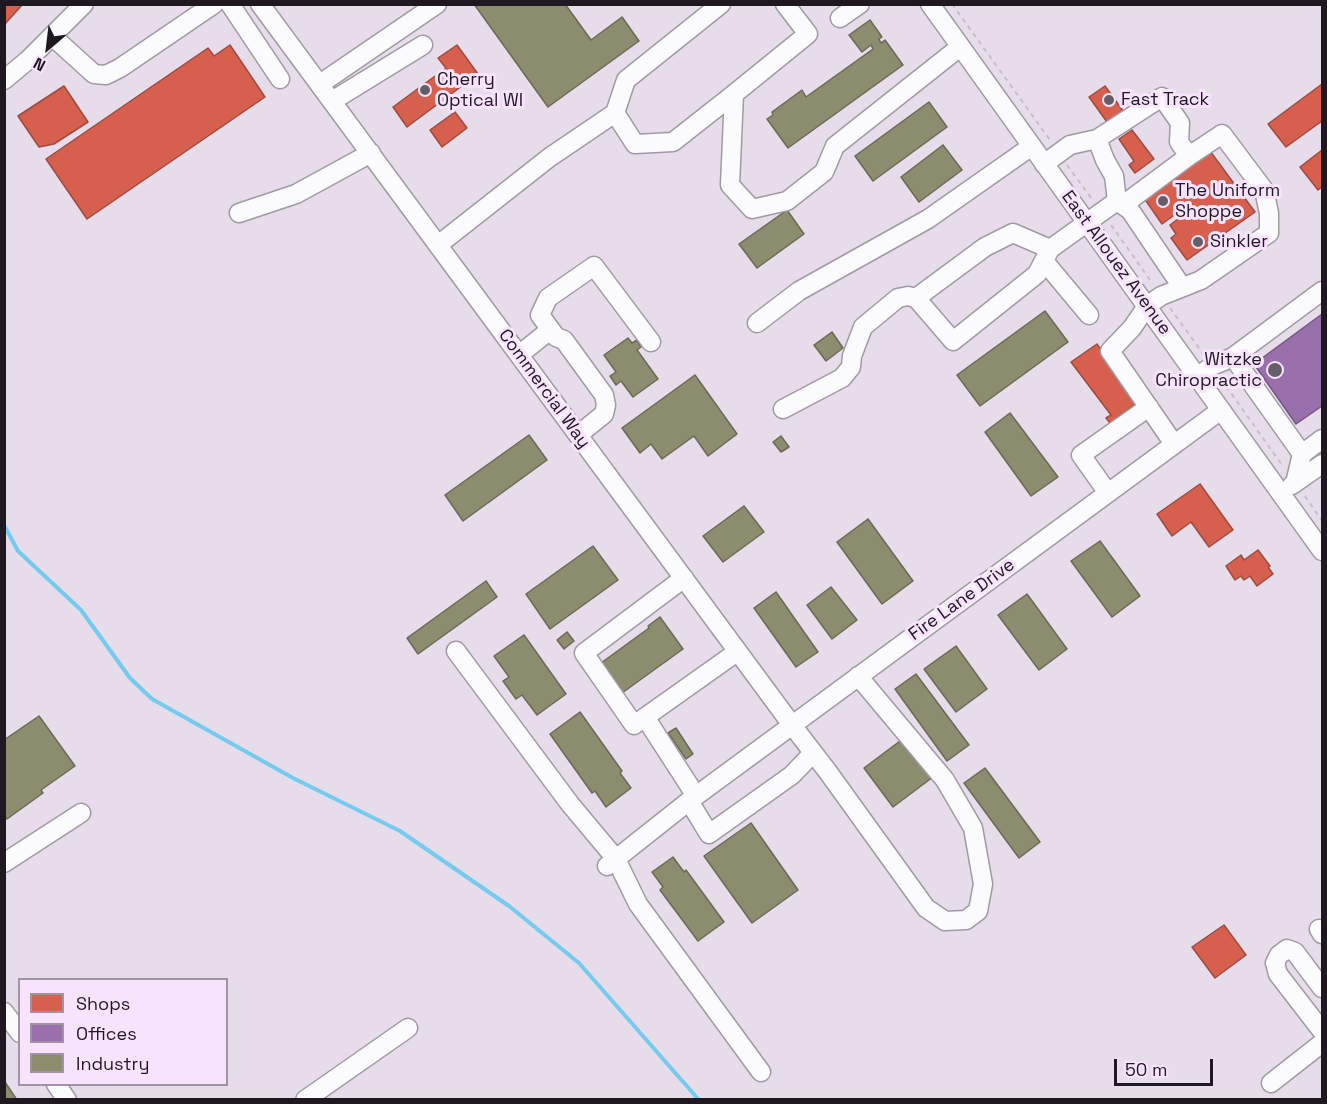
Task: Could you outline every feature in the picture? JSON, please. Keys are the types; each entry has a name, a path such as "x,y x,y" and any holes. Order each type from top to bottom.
{"street":[{"path":"52,36 94,74 106,75 120,68 214,4"},
{"path":"230,4 280,79"},
{"name":"Commercial Way","path":"260,4 926,908 945,921 966,920 978,911 983,884 973,828 945,780 858,676"},
{"path":"320,84 437,4"},
{"path":"438,245 550,157 615,113 626,80 721,4"},
{"path":"615,113 635,144 673,142 808,34 785,4"},
{"path":"840,18 860,4"},
{"name":"East Allouez Avenue","path":"930,4 1032,146 1051,158 1094,217 1204,372 1221,410 1288,487 1323,551"},
{"path":"4,80 52,36 75,7"},
{"path":"332,101 423,45"},
{"path":"734,94 730,185 752,209 787,201 824,172 835,146 960,47"},
{"path":"1051,158 1070,145 1097,139 1162,97 1180,123 1179,142 1189,156"},
{"path":"783,409 842,378 851,366 852,356 863,327 898,298 908,296 916,298 953,341 1037,274 1047,255 1094,217 1120,203 1222,134 1264,190 1269,213 1269,233 1202,280 1154,301 1110,351 1174,444"},
{"path":"1097,139 1114,176 1120,203 1130,210 1144,228 1182,288"},
{"path":"757,323 799,291 928,219 1032,146"},
{"path":"239,213 296,194 371,153"},
{"path":"916,298 985,247 1014,233 1047,255 1089,315"},
{"path":"578,435 604,414 606,405 604,395 540,315 548,298 594,266 651,342"},
{"path":"1204,372 1233,357 1323,291"},
{"path":"519,355 557,335"},
{"path":"1233,357 1302,454"},
{"path":"1108,493 1081,455 1149,407"},
{"name":"Fire Lane Drive","path":"612,863 696,796 1221,410"},
{"path":"1288,487 1302,454 1323,439"},
{"path":"1288,487 1319,473"},
{"path":"684,578 584,653 634,725 737,652"},
{"path":"456,651 570,804 638,904 761,1072"},
{"path":"645,717 696,796 709,834 792,775 813,753"},
{"path":"4,863 81,813"},
{"path":"1323,988 1295,952 1287,950 1279,955 1275,963 1278,974 1323,1031"},
{"path":"4,1012 18,1030"},
{"path":"306,1100 408,1028"},
{"path":"1271,1083 1323,1043"},
{"path":"57,1086 67,1100"}],"path":[{"path":"952,4 1051,158 1204,372 1288,487 1323,520"}],"building: Shops":[{"path":"4,4 23,4 4,25"},
{"path":"230,45 265,97 87,219 46,159 208,48 214,56"},
{"path":"457,45 478,74 407,127 393,107 446,68 438,58"},
{"path":"1322,84 1322,121 1286,147 1268,124"},
{"path":"64,86 88,122 54,144 39,147 18,116"},
{"path":"1105,86 1123,111 1107,122 1089,97"},
{"path":"455,112 467,128 442,147 430,130"},
{"path":"1132,130 1154,159 1135,173 1129,165 1134,161 1119,139"},
{"path":"1322,150 1322,187 1318,190 1300,167"},
{"path":"1210,151 1255,212 1187,260 1171,238 1176,234 1170,225 1194,207 1191,203 1162,224 1144,198"},
{"path":"1097,344 1139,401 1110,423 1106,418 1111,415 1071,362"},
{"path":"1200,484 1233,530 1209,547 1191,522 1172,536 1157,514"},
{"path":"1258,550 1273,574 1257,586 1250,576 1244,580 1241,576 1235,580 1226,566 1241,555 1244,560"},
{"path":"1224,925 1246,955 1215,978 1192,947"}],"building: Offices":[{"path":"1322,314 1322,406 1296,424 1254,364"}],"building: Industry":[{"path":"474,4 565,4 591,40 622,17 639,41 548,107"},
{"path":"870,20 882,37 879,39 881,43 885,40 903,65 788,148 767,119 773,115 772,112 802,90 806,97 873,49 871,45 862,52 849,35"},
{"path":"929,102 947,127 873,181 855,156"},
{"path":"943,145 962,170 919,202 901,177"},
{"path":"787,210 804,234 757,268 739,244"},
{"path":"1045,311 1068,342 980,406 957,375"},
{"path":"832,332 843,348 826,361 814,345"},
{"path":"628,338 632,343 637,340 641,347 637,350 658,379 633,397 621,381 616,385 610,376 616,372 604,355"},
{"path":"695,375 737,434 708,456 694,436 662,459 651,444 640,453 622,428"},
{"path":"1010,413 1058,477 1031,496 985,432"},
{"path":"529,435 547,460 463,521 445,495"},
{"path":"781,436 789,447 781,452 773,442"},
{"path":"744,506 764,532 723,562 703,536"},
{"path":"868,519 913,581 882,604 837,542"},
{"path":"1100,541 1140,596 1112,617 1071,561"},
{"path":"593,546 618,580 550,629 526,594"},
{"path":"486,581 497,597 418,654 407,638"},
{"path":"831,587 857,620 832,639 807,605"},
{"path":"776,592 818,652 796,667 754,608"},
{"path":"1027,594 1067,649 1039,670 998,615"},
{"path":"660,617 683,649 622,693 601,663 649,628 648,626"},
{"path":"567,632 574,641 564,649 557,640"},
{"path":"524,635 566,694 537,715 522,695 516,699 503,681 509,677 494,656"},
{"path":"956,646 987,689 956,712 924,669"},
{"path":"916,674 969,745 947,761 895,689"},
{"path":"580,712 622,771 620,773 631,788 606,807 595,791 592,793 550,734"},
{"path":"39,716 75,766 41,790 43,793 7,819 4,817 4,740"},
{"path":"676,728 693,754 686,759 668,733"},
{"path":"904,738 933,777 893,807 864,768"},
{"path":"985,768 1040,842 1019,858 964,783"},
{"path":"751,823 798,890 752,923 704,856"},
{"path":"673,857 684,872 686,870 724,922 698,941 660,890 663,887 652,872"},
{"path":"5,1082 17,1100 4,1100"}],"waterway":[{"path":"4,525 18,551 81,610 130,678 152,699 293,778 400,831 509,906 579,963 699,1100"}],"place":[{"name":"Cherry Optical WI","path":"425,90"},
{"name":"Fast Track","path":"1109,100"},
{"name":"The Uniform Shoppe","path":"1163,201"},
{"name":"Sinkler","path":"1198,242"},
{"name":"Witzke Chiropractic","path":"1275,370"}]}
